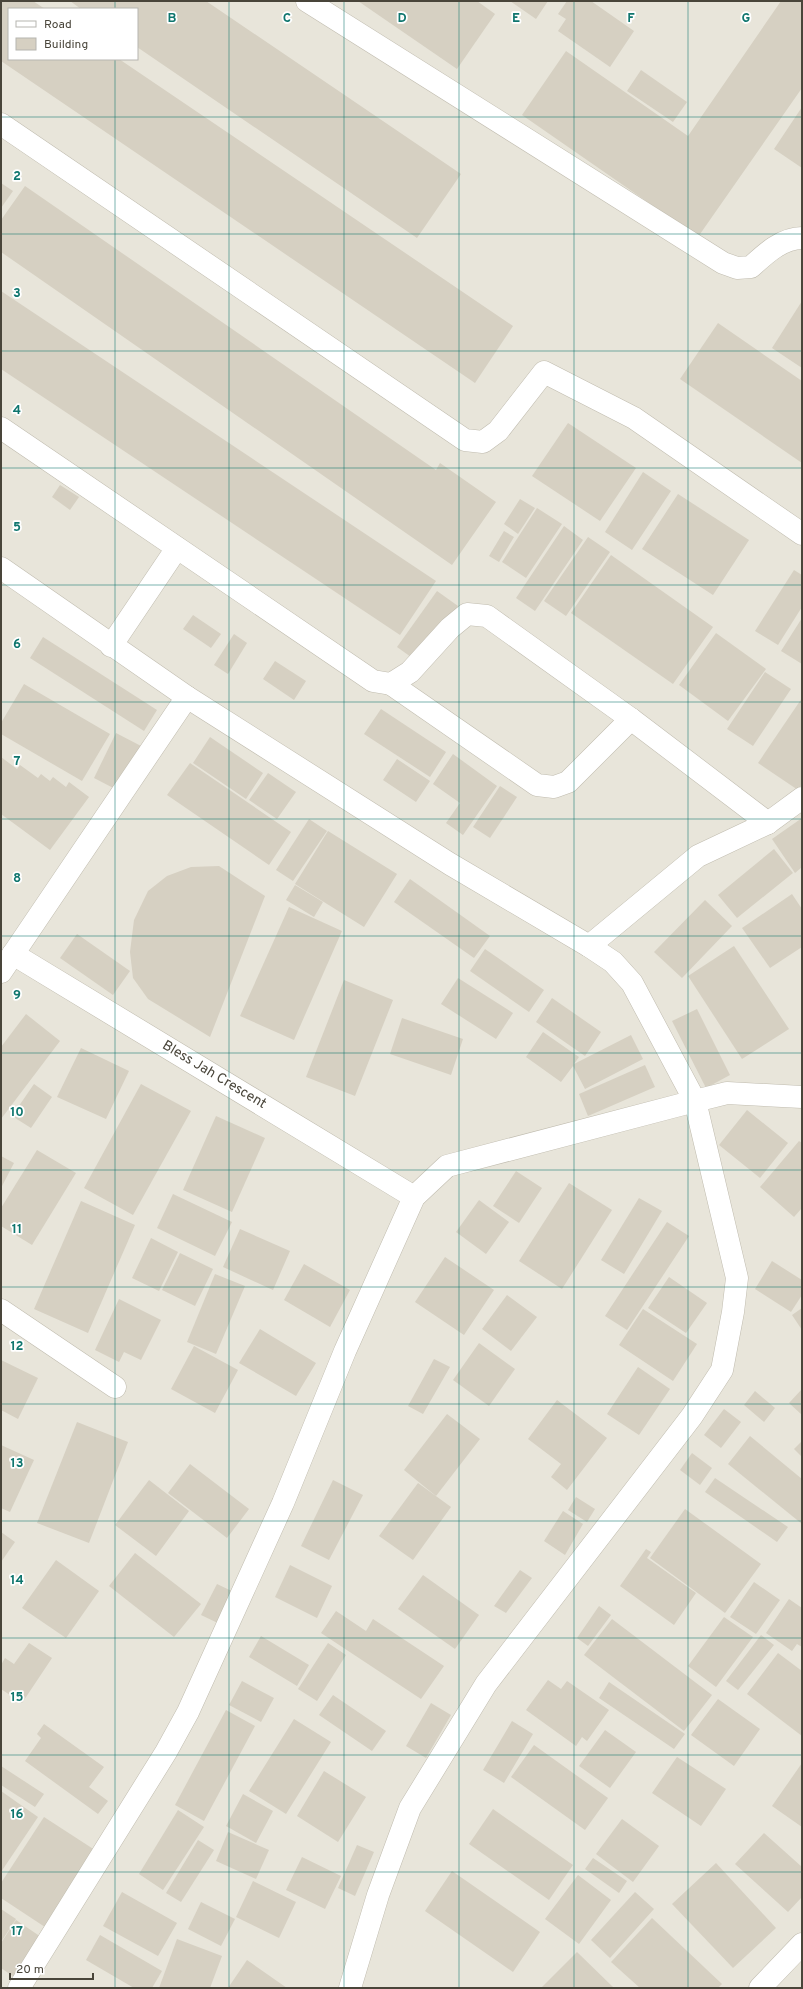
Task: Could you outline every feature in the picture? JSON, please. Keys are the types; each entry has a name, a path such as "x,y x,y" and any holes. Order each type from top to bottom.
{"street":[{"path":"307,1 723,263 737,268 751,267 764,254 792,238 802,238"},
{"path":"1,124 465,440 483,442 498,431 544,372 634,418 802,534"},
{"path":"1,428 373,680 391,684 537,785 554,787 568,782 631,719"},
{"path":"111,646 177,548"},
{"path":"1,568 111,646 187,697 450,864 589,946 613,962 632,983 695,1101 737,1278 733,1312 722,1370 692,1416 486,1684 442,1754 410,1808 378,1894 350,1988"},
{"path":"391,684 410,672 450,628 467,614 487,616 631,719 768,823"},
{"path":"1,972 187,697"},
{"path":"589,946 698,856 768,823 802,798"},
{"name":"Bless Jah Crescent","path":"14,954 414,1197"},
{"path":"20,1988 166,1752 188,1712 283,1503 345,1351 414,1197 447,1166 695,1101 727,1093 802,1097"},
{"path":"1,1310 115,1387"},
{"path":"772,1984 802,1944"}],"shaded area":[{"path":"1,1 802,1 802,1988 1,1988"}],"building":[{"path":"1,1 33,1 44,8 8,8 8,60 120,60 513,326 475,383 1,61"},
{"path":"70,1 206,1 461,174 417,238 138,48 138,8 80,8"},
{"path":"358,1 477,1 495,14 457,69"},
{"path":"510,1 548,1 536,19"},
{"path":"567,1 591,1 634,31 610,67 558,31 566,19 558,14"},
{"path":"781,1 802,1 802,88 698,237 522,115 566,51 688,136"},
{"path":"641,70 687,102 673,122 627,91"},
{"path":"802,107 802,168 774,149"},
{"path":"1,183 13,191 1,208"},
{"path":"25,186 436,470 440,463 496,502 452,565 1,252 1,220"},
{"path":"1,291 436,581 400,635 1,369"},
{"path":"802,301 802,368 772,348"},
{"path":"718,323 802,381 802,463 680,379"},
{"path":"568,423 636,468 600,521 532,476"},
{"path":"643,472 671,491 632,550 605,532"},
{"path":"60,485 79,497 70,510 52,497"},
{"path":"678,494 749,540 713,595 642,549"},
{"path":"520,499 535,508 518,534 504,524"},
{"path":"537,508 562,524 526,578 502,562"},
{"path":"564,526 583,540 535,611 516,598"},
{"path":"504,531 514,537 499,562 489,556"},
{"path":"588,537 610,552 566,616 544,601"},
{"path":"611,555 713,627 673,684 571,613"},
{"path":"794,570 802,575 802,607 778,645 755,631"},
{"path":"437,591 458,606 418,662 397,647"},
{"path":"193,615 221,634 211,648 183,629"},
{"path":"802,618 802,664 781,651"},
{"path":"716,633 766,669 728,721 679,685"},
{"path":"234,634 247,643 228,674 214,665"},
{"path":"43,637 157,710 144,731 30,658"},
{"path":"275,661 306,681 294,700 263,679"},
{"path":"765,672 791,689 753,746 727,729"},
{"path":"24,684 110,734 82,781 1,734 1,723"},
{"path":"802,698 802,784 798,790 758,763"},
{"path":"381,709 446,752 430,777 364,734"},
{"path":"116,733 143,747 121,792 94,778"},
{"path":"210,737 263,773 246,799 193,763"},
{"path":"453,754 497,786 463,835 446,823 460,803 433,784"},
{"path":"1,757 17,769 20,765 38,778 41,774 50,781 53,777 66,787 69,782 89,797 50,850 1,814"},
{"path":"397,759 430,781 416,802 383,780"},
{"path":"190,763 291,832 269,865 167,795"},
{"path":"268,773 296,792 277,819 249,800"},
{"path":"500,786 517,797 490,838 473,827"},
{"path":"802,818 802,867 795,873 772,839"},
{"path":"309,819 327,831 293,881 276,870"},
{"path":"328,831 397,874 364,927 295,884"},
{"path":"774,849 793,873 737,918 718,895"},
{"path":"219,866 265,896 210,1037 148,999 133,978 130,952 134,920 148,891 167,876 191,867"},
{"path":"410,879 490,936 474,958 394,902"},
{"path":"295,885 323,902 314,917 286,900"},
{"path":"792,894 802,909 802,947 770,968 742,928"},
{"path":"705,900 732,926 682,978 654,952"},
{"path":"289,907 342,931 294,1040 240,1016"},
{"path":"77,934 130,971 113,995 60,958"},
{"path":"734,946 789,1029 742,1059 688,976"},
{"path":"485,949 544,990 529,1012 470,971"},
{"path":"458,978 513,1013 496,1039 441,1004"},
{"path":"344,980 393,1000 355,1096 306,1077"},
{"path":"552,998 601,1032 585,1056 536,1022"},
{"path":"697,1009 730,1075 706,1088 672,1021"},
{"path":"26,1014 60,1041 1,1119 1,1047"},
{"path":"402,1018 463,1039 451,1075 390,1054"},
{"path":"543,1032 579,1057 574,1064 631,1035 643,1059 585,1089 573,1066 561,1082 526,1057"},
{"path":"81,1048 129,1071 106,1119 57,1097"},
{"path":"645,1065 655,1087 588,1116 579,1094"},
{"path":"34,1084 52,1097 31,1128 12,1116"},
{"path":"141,1084 191,1111 133,1215 84,1188"},
{"path":"747,1110 788,1143 760,1178 719,1145"},
{"path":"216,1116 265,1138 232,1212 183,1190"},
{"path":"799,1141 802,1143 802,1208 794,1217 760,1187"},
{"path":"37,1150 76,1173 32,1245 1,1226 1,1208"},
{"path":"1,1156 14,1163 1,1188"},
{"path":"516,1171 542,1188 519,1223 493,1206"},
{"path":"569,1183 612,1210 562,1289 519,1261"},
{"path":"173,1194 232,1222 215,1256 157,1228"},
{"path":"639,1198 662,1211 624,1274 601,1260"},
{"path":"479,1200 509,1222 486,1254 456,1232"},
{"path":"81,1201 135,1225 88,1333 34,1309"},
{"path":"667,1222 689,1236 627,1330 605,1316"},
{"path":"240,1229 290,1251 273,1290 223,1267"},
{"path":"151,1238 178,1252 159,1291 132,1278"},
{"path":"180,1253 213,1269 195,1306 162,1290"},
{"path":"445,1257 494,1290 464,1335 415,1302"},
{"path":"772,1261 802,1280 802,1295 791,1312 755,1289"},
{"path":"304,1264 350,1290 330,1327 284,1300"},
{"path":"215,1274 245,1286 216,1354 187,1342"},
{"path":"669,1277 707,1303 686,1333 648,1308"},
{"path":"507,1295 537,1317 511,1351 482,1329"},
{"path":"119,1299 161,1320 141,1360 124,1352 119,1362 95,1350"},
{"path":"802,1308 802,1330 792,1315"},
{"path":"643,1309 697,1344 673,1381 619,1345"},
{"path":"260,1329 316,1363 296,1396 239,1363"},
{"path":"479,1343 515,1369 489,1406 453,1380"},
{"path":"194,1346 238,1370 215,1413 171,1389"},
{"path":"434,1359 450,1367 423,1414 408,1406"},
{"path":"1,1360 38,1378 18,1419 1,1410"},
{"path":"638,1367 670,1389 639,1435 607,1414"},
{"path":"802,1389 802,1415 789,1403"},
{"path":"755,1391 775,1408 764,1422 744,1405"},
{"path":"557,1400 607,1438 567,1490 551,1477 561,1464 528,1439"},
{"path":"724,1409 741,1422 721,1448 704,1435"},
{"path":"447,1414 480,1439 436,1496 404,1470"},
{"path":"77,1422 128,1442 89,1543 37,1523"},
{"path":"750,1436 802,1479 802,1524 728,1464"},
{"path":"802,1441 802,1457 794,1449"},
{"path":"1,1445 34,1460 10,1512 1,1508"},
{"path":"692,1453 712,1468 700,1485 680,1470"},
{"path":"190,1464 249,1509 227,1538 168,1493"},
{"path":"715,1478 788,1527 777,1542 705,1492"},
{"path":"149,1480 189,1511 156,1556 115,1525"},
{"path":"333,1480 363,1495 329,1560 301,1546"},
{"path":"418,1483 451,1507 413,1560 379,1536"},
{"path":"576,1497 595,1509 587,1522 568,1510"},
{"path":"685,1509 761,1564 725,1613 650,1558"},
{"path":"563,1511 583,1524 565,1555 544,1541"},
{"path":"1,1532 15,1542 1,1562"},
{"path":"646,1549 651,1552 647,1558 696,1593 674,1625 620,1586"},
{"path":"135,1553 201,1604 174,1637 109,1586"},
{"path":"56,1560 99,1591 66,1638 22,1608"},
{"path":"290,1565 332,1586 317,1618 275,1597"},
{"path":"520,1570 532,1578 506,1613 494,1606"},
{"path":"423,1575 479,1615 455,1649 398,1609"},
{"path":"754,1582 780,1600 756,1634 730,1617"},
{"path":"217,1584 240,1595 224,1626 201,1615"},
{"path":"789,1599 802,1608 802,1647 797,1644 792,1651 766,1633"},
{"path":"599,1606 611,1615 588,1646 577,1638"},
{"path":"336,1611 366,1631 373,1619 444,1666 421,1699 321,1633"},
{"path":"724,1617 753,1637 716,1687 688,1666"},
{"path":"612,1619 712,1695 684,1731 584,1655"},
{"path":"761,1635 774,1645 738,1690 726,1681"},
{"path":"261,1636 309,1665 297,1686 249,1657"},
{"path":"29,1643 52,1658 22,1703 1,1689 1,1665 5,1658 14,1664"},
{"path":"328,1643 346,1655 317,1701 298,1689"},
{"path":"778,1653 802,1671 802,1736 747,1694"},
{"path":"548,1680 561,1689 567,1681 609,1710 587,1741 582,1737 576,1746 526,1710"},
{"path":"242,1681 274,1698 261,1722 229,1705"},
{"path":"609,1682 685,1734 674,1749 599,1698"},
{"path":"333,1695 386,1731 372,1751 319,1715"},
{"path":"718,1699 760,1729 734,1766 691,1735"},
{"path":"431,1703 451,1715 426,1758 406,1746"},
{"path":"226,1710 255,1726 204,1821 175,1805"},
{"path":"294,1719 331,1742 286,1814 249,1791"},
{"path":"512,1721 533,1734 504,1783 483,1770"},
{"path":"44,1724 104,1767 89,1787 108,1801 98,1814 25,1761 41,1738 37,1734"},
{"path":"605,1730 636,1752 610,1788 579,1766"},
{"path":"534,1745 608,1798 585,1830 511,1777"},
{"path":"677,1757 726,1789 701,1826 652,1793"},
{"path":"802,1763 802,1827 772,1806"},
{"path":"1,1766 44,1794 35,1807 1,1785"},
{"path":"324,1771 366,1797 338,1842 297,1816"},
{"path":"1,1791 38,1817 1,1872"},
{"path":"243,1794 273,1811 256,1843 226,1826"},
{"path":"493,1809 573,1865 549,1900 469,1844"},
{"path":"178,1810 204,1827 163,1890 139,1874"},
{"path":"44,1817 101,1854 51,1931 1,1898 1,1883"},
{"path":"622,1819 659,1846 633,1882 596,1854"},
{"path":"228,1832 269,1850 256,1879 216,1861"},
{"path":"764,1833 802,1867 802,1897 788,1912 735,1864"},
{"path":"198,1840 214,1850 181,1902 166,1893"},
{"path":"357,1845 374,1852 355,1896 338,1888"},
{"path":"302,1857 341,1876 325,1909 286,1890"},
{"path":"593,1858 627,1881 619,1893 585,1869"},
{"path":"716,1863 776,1928 733,1968 672,1904"},
{"path":"452,1871 540,1932 513,1972 425,1911"},
{"path":"578,1875 611,1900 579,1944 545,1919"},
{"path":"253,1881 296,1902 279,1938 236,1917"},
{"path":"122,1892 177,1923 158,1956 103,1926"},
{"path":"635,1892 654,1909 610,1958 591,1940"},
{"path":"201,1902 235,1919 221,1946 188,1929"},
{"path":"1,1909 16,1919 1,1942"},
{"path":"652,1918 722,1984 718,1988 640,1988 611,1962"},
{"path":"16,1920 44,1939 17,1979 1,1968 1,1943"},
{"path":"100,1935 162,1971 152,1988 134,1988 86,1960"},
{"path":"177,1939 222,1956 210,1988 159,1988"},
{"path":"577,1952 614,1988 541,1988"},
{"path":"247,1960 287,1988 228,1988"}]}
